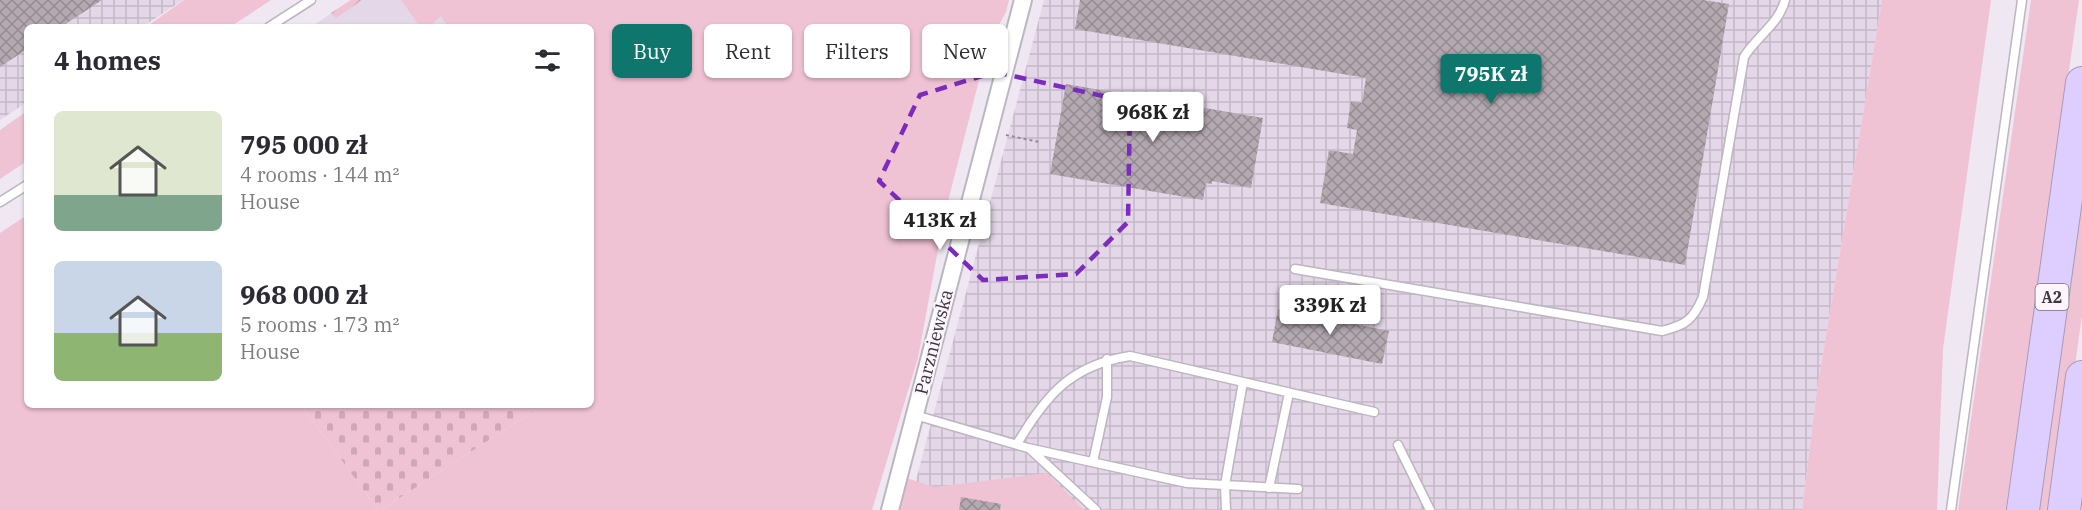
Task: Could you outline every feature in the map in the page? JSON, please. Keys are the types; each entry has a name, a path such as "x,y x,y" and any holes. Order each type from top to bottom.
{"highway":[{"name":"A2","path":"2023,510 2082,84"},
{"path":"2064,510 2082,377"}],"street":[{"name":"Parzniewska","path":"890,510 1023,0"}],"lane":[{"path":"274,24 310,0"},
{"path":"1295,269 1662,331 1683,326 1696,313 1703,297 1744,57 1752,44 1777,20 1785,0"},
{"path":"1951,510 2022,0"},
{"path":"0,202 24,187"},
{"path":"1017,444 1048,396 1089,366 1107,359 1130,356 1374,412"},
{"path":"1093,462 1107,397 1107,359"},
{"path":"1226,510 1225,485 1243,382"},
{"path":"1269,488 1289,393"},
{"path":"915,415 1028,448 1187,483 1298,489"},
{"path":"1398,445 1430,510"},
{"path":"1028,448 1096,510"}],"path":[{"path":"1006,135 1039,142"}],"highlighted area":[{"path":"995,72 1130,102 1128,222 1076,274 983,280 879,181 920,95"}],"shaded area":[{"path":"0,0 183,0 147,24 24,24 24,104 0,120"},
{"path":"351,0 452,0 469,24 315,24"},
{"path":"1044,0 1882,0 1817,390 1802,510 908,510"}],"green space":[{"path":"184,0 271,0 235,24 150,24"},
{"path":"351,0 362,0 336,18 331,13"},
{"path":"401,0 1009,0 999,24 922,24 922,78 980,78 944,217 918,358 872,510 381,510 538,408 594,408 594,24 446,24 441,16 432,24 418,24"},
{"path":"1882,0 1991,0 1943,349 1937,510 1802,510 1817,390"},
{"path":"2031,0 2079,0 2006,510 1958,510"},
{"path":"24,113 24,163 0,179 0,130"},
{"path":"2082,144 2082,315 2055,510 2031,510"},
{"path":"24,217 24,408 303,408 378,510 0,510 0,233"},
{"path":"303,408 538,408 381,510 378,510"},
{"path":"1047,473 1084,510 898,510 906,478 935,487"}],"building":[{"path":"0,0 102,0 66,24 24,24 24,51 0,67"},
{"path":"1080,0 1703,0 1729,4 1685,265 1320,203 1329,150 1353,154 1357,130 1347,128 1351,101 1362,103 1366,78 1075,29"},
{"path":"1066,84 1263,118 1251,188 1212,181 1212,184 1206,183 1203,200 1050,174"},
{"path":"1278,309 1389,331 1382,364 1272,342"},
{"path":"961,497 1001,504 1000,510 959,510"}]}
